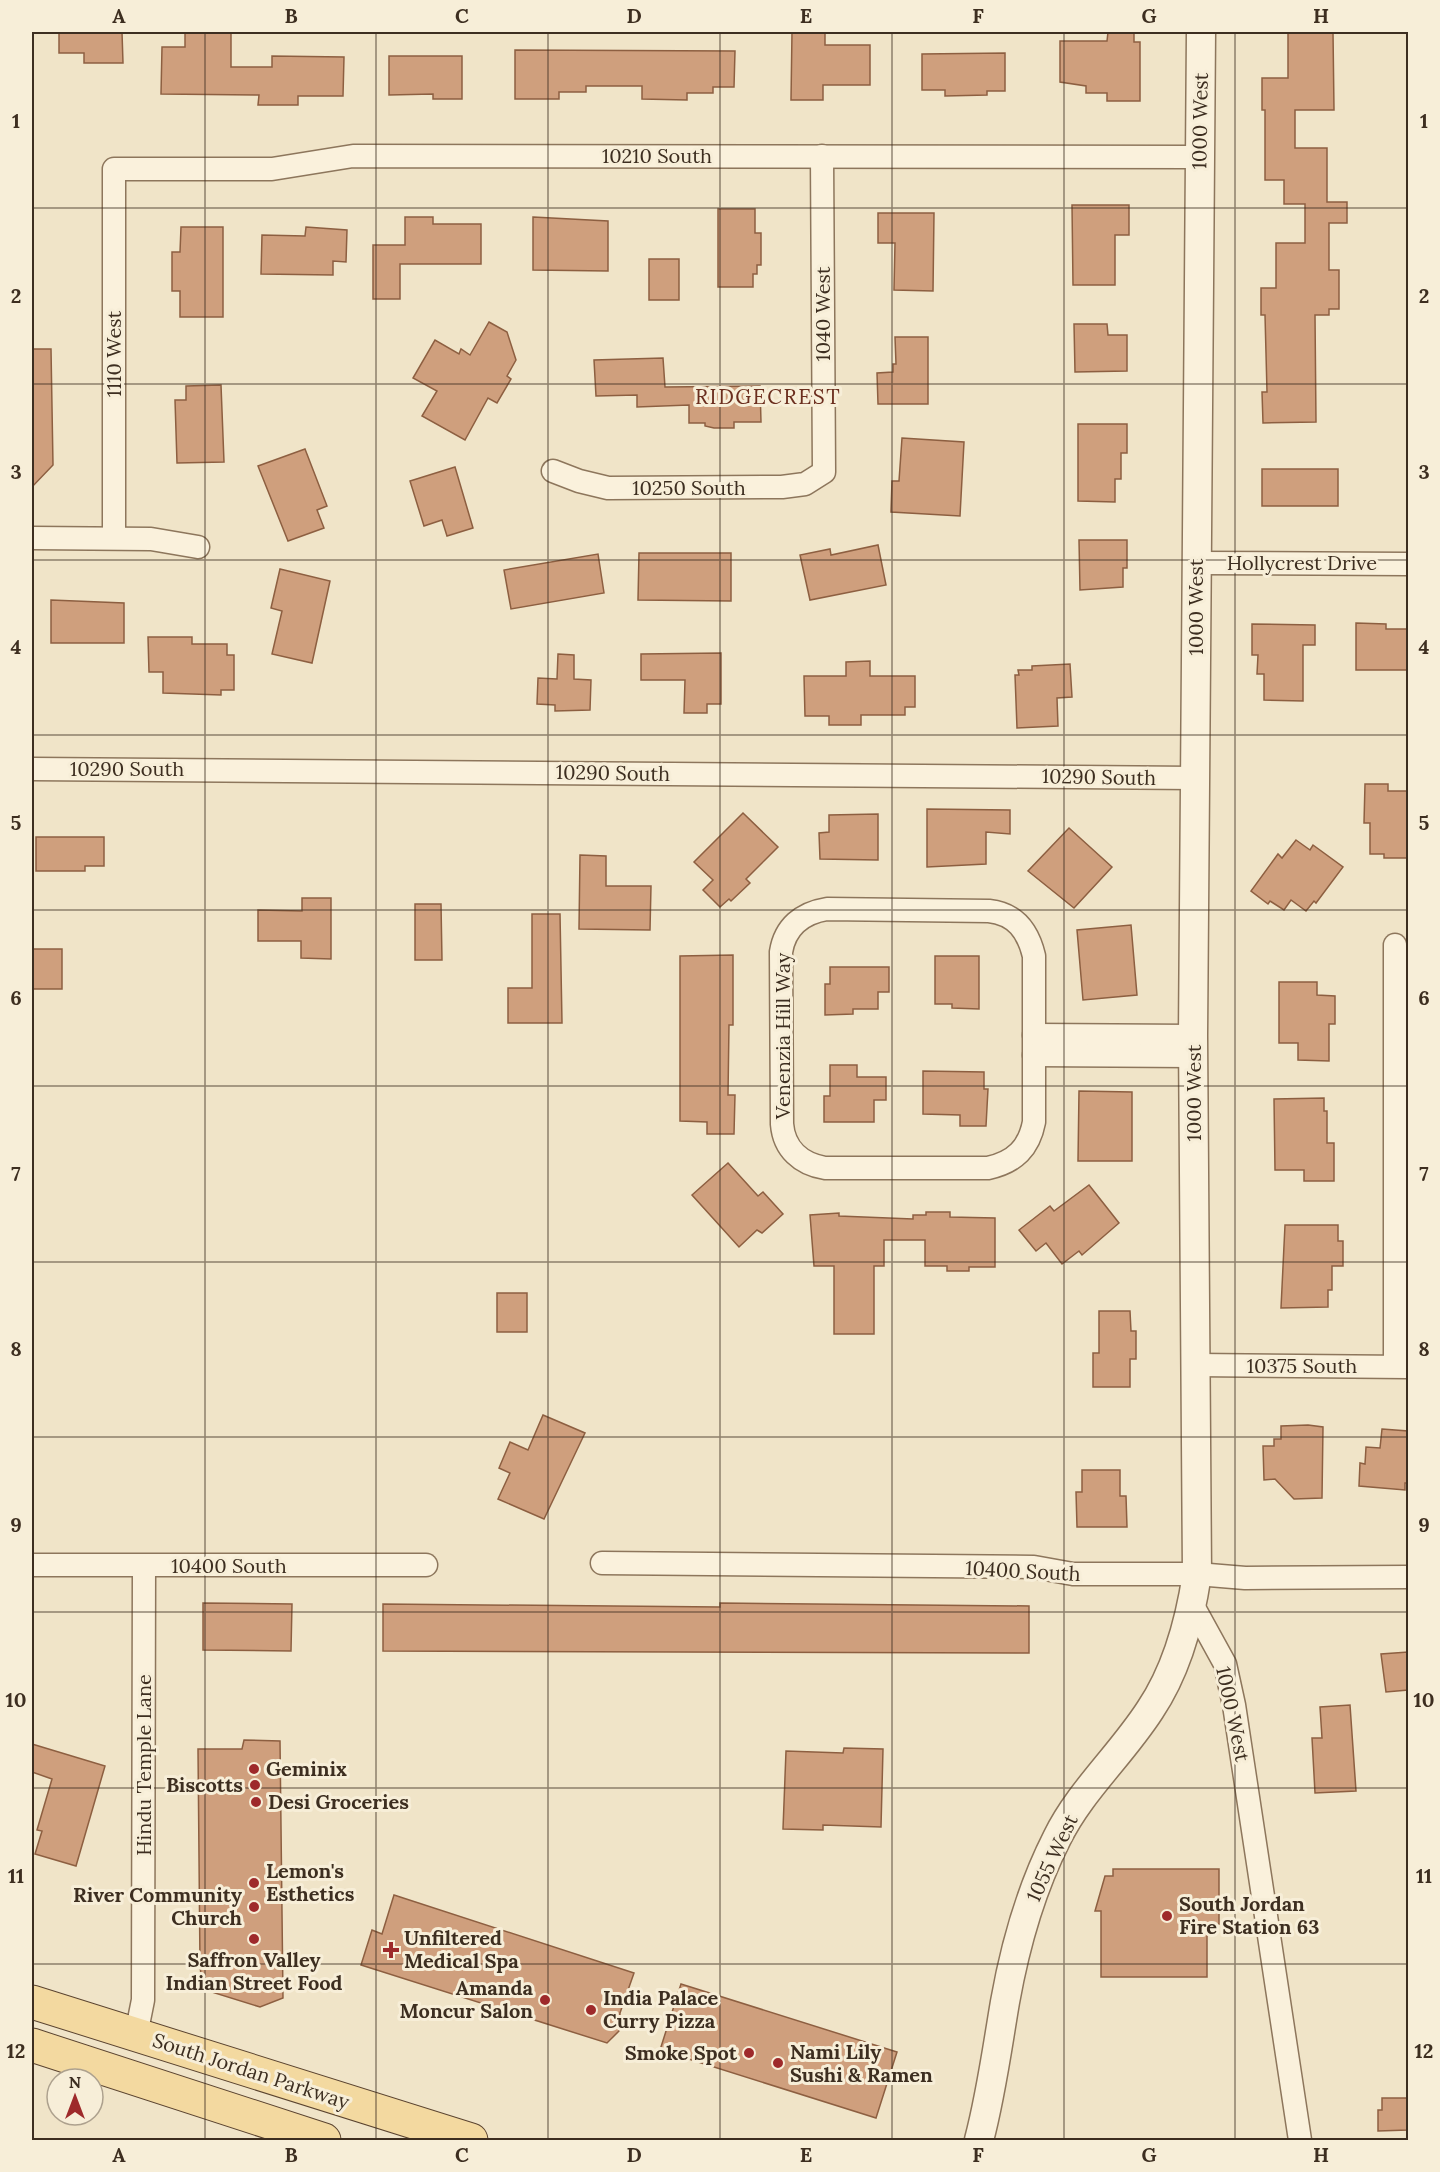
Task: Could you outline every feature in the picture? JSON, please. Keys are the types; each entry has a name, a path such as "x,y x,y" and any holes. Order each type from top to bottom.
{"main road":[{"name":"South Jordan Parkway","path":"32,2002 136,2035 396,2129 471,2140"},
{"path":"32,2045 324,2140"}],"street":[{"name":"1000 West","path":"1201,32 1193,1046 1197,1574 1192,1604 1225,1664 1234,1705 1300,2140"},
{"name":"10210 South","path":"114,169 272,169 353,156 1200,157"},
{"name":"1040 West","path":"822,156 824,472"},
{"name":"1110 West","path":"114,169 114,538"},
{"name":"10250 South","path":"553,471 579,481 608,488 783,488 805,484 824,472"},
{"path":"32,538 151,539 198,547"},
{"name":"Hollycrest Drive","path":"1196,563 1408,564"},
{"name":"10290 South","path":"32,769 1195,778"},
{"name":"Venenzia Hill Way","path":"827,909 989,911 1009,916 1018,922 1031,942 1034,956 1034,1045 1032,1134 1018,1155 1004,1164 988,1168 825,1168 813,1166 802,1160 787,1144 783,1124 781,952 783,942 794,925 813,912 827,909"},
{"path":"1395,945 1402,1367"},
{"path":"1034,1045 1193,1046"},
{"name":"10375 South","path":"1196,1365 1402,1367"},
{"name":"10400 South","path":"602,1563 1034,1568 1073,1574 1197,1574 1245,1578 1408,1577"},
{"name":"10400 South","path":"32,1565 144,1567 426,1565"},
{"name":"Hindu Temple Lane","path":"136,2035 143,2000 144,1567"},
{"name":"1055 West","path":"979,2140 988,2103 1012,1968 1039,1878 1057,1837 1081,1799 1151,1709 1182,1641 1192,1604"}],"building":[{"path":"59,32 122,32 123,63 84,63 84,53 59,53"},
{"path":"185,32 231,32 231,67 272,67 272,56 344,57 343,96 298,96 298,105 258,105 259,95 161,94 162,47 185,47"},
{"path":"792,32 825,32 825,45 870,45 870,85 823,85 823,100 791,100"},
{"path":"1108,32 1134,32 1134,42 1140,42 1140,101 1107,101 1107,93 1086,93 1086,86 1060,82 1060,41 1107,41"},
{"path":"1288,32 1333,32 1334,110 1295,110 1295,148 1327,148 1327,202 1347,202 1347,223 1329,223 1329,270 1339,270 1339,309 1329,309 1329,315 1315,315 1316,422 1263,423 1262,392 1267,392 1265,315 1261,315 1261,288 1276,288 1276,243 1305,243 1305,204 1284,204 1284,180 1265,180 1265,110 1262,110 1262,78 1288,78"},
{"path":"515,50 735,51 734,87 713,87 713,93 687,93 687,100 642,99 642,86 586,86 586,92 559,92 559,99 515,99"},
{"path":"1005,53 1005,91 987,91 987,95 945,96 945,90 922,90 922,54"},
{"path":"389,56 462,56 462,99 433,99 433,94 389,95"},
{"path":"1072,205 1129,205 1129,235 1115,235 1115,285 1073,285"},
{"path":"718,209 755,209 755,233 761,233 761,265 757,265 757,274 753,274 753,287 718,287"},
{"path":"878,213 934,213 933,291 894,290 895,243 878,243"},
{"path":"405,217 433,217 433,224 481,224 481,264 400,264 400,299 373,299 373,245 405,245"},
{"path":"533,217 608,221 608,271 533,270"},
{"path":"181,227 223,227 223,317 180,317 180,291 172,291 172,252 180,252"},
{"path":"306,227 347,230 346,262 333,261 333,275 261,274 262,235 305,236"},
{"path":"649,259 679,259 679,300 649,300"},
{"path":"489,322 507,332 516,360 507,376 511,379 497,403 488,398 465,440 422,416 437,391 413,378 435,340 459,354 461,349 470,355"},
{"path":"1074,324 1107,324 1108,335 1127,335 1127,371 1075,372"},
{"path":"895,337 928,337 928,404 878,404 877,373 893,372 893,364 896,364"},
{"path":"32,349 51,349 53,465 32,487"},
{"path":"663,358 665,387 760,386 761,422 734,422 734,428 714,428 705,426 705,423 689,423 689,405 637,407 637,395 596,396 594,360"},
{"path":"221,385 224,462 177,463 175,400 186,400 186,386"},
{"path":"1078,424 1127,424 1127,453 1121,453 1121,479 1115,479 1115,502 1078,501"},
{"path":"902,438 964,442 960,516 891,512 892,481 899,481"},
{"path":"305,449 327,506 317,510 324,528 288,541 258,466"},
{"path":"455,467 473,528 447,536 442,520 424,526 410,481"},
{"path":"1262,469 1338,469 1338,506 1262,506"},
{"path":"1079,540 1127,540 1127,568 1123,568 1123,587 1080,590"},
{"path":"878,545 886,585 810,600 800,555 830,549 831,555"},
{"path":"639,553 731,553 731,601 638,600"},
{"path":"598,554 604,593 511,609 504,570"},
{"path":"280,569 330,581 312,663 272,654 282,611 271,608"},
{"path":"51,600 124,603 124,643 51,643"},
{"path":"1356,623 1386,624 1386,629 1408,629 1408,670 1356,670"},
{"path":"1252,624 1315,625 1315,645 1303,645 1303,701 1264,700 1264,674 1257,674 1258,655 1252,655"},
{"path":"148,637 192,637 192,644 227,644 227,655 234,655 234,690 221,690 221,695 163,693 163,672 149,672"},
{"path":"721,653 721,704 707,704 707,713 684,713 685,680 641,680 641,654"},
{"path":"558,654 574,655 574,679 591,680 590,710 555,711 555,705 537,704 538,678 557,679"},
{"path":"870,661 870,676 915,676 915,707 905,707 905,715 861,715 861,725 829,725 829,716 805,716 804,676 846,676 846,662"},
{"path":"1070,664 1072,697 1057,698 1058,726 1017,728 1015,675 1019,675 1018,670 1032,670 1032,666"},
{"path":"1365,784 1388,784 1388,791 1408,791 1408,858 1384,858 1384,854 1370,854 1370,823 1364,823"},
{"path":"927,809 1010,810 1010,834 986,832 986,864 927,867"},
{"path":"743,813 778,847 746,879 750,883 731,901 729,899 720,907 703,890 713,880 694,862"},
{"path":"878,814 878,860 820,859 819,833 829,832 829,815"},
{"path":"1069,828 1112,867 1074,908 1028,871"},
{"path":"36,837 104,837 104,866 85,866 85,871 36,871"},
{"path":"1296,840 1310,850 1313,845 1343,867 1316,903 1314,901 1306,911 1291,900 1284,910 1270,901 1268,904 1251,891 1278,854 1282,858"},
{"path":"580,855 606,856 606,886 651,886 650,930 579,929"},
{"path":"302,898 331,898 331,959 301,958 301,941 258,941 258,910 302,911"},
{"path":"415,904 441,904 442,960 415,960"},
{"path":"532,914 560,914 562,1023 508,1023 508,988 532,988"},
{"path":"1131,925 1137,995 1083,1000 1077,930"},
{"path":"32,949 62,949 62,989 32,989"},
{"path":"733,955 733,1025 729,1025 728,1095 735,1095 734,1134 707,1134 707,1122 680,1121 680,956"},
{"path":"935,956 979,956 979,1009 952,1008 952,1004 935,1004"},
{"path":"830,967 889,967 889,992 878,992 878,1009 853,1009 853,1014 825,1015 825,984 830,984"},
{"path":"1279,982 1317,982 1317,995 1335,996 1335,1024 1329,1024 1329,1061 1298,1060 1298,1043 1279,1043"},
{"path":"830,1065 857,1065 857,1077 886,1077 886,1100 874,1100 874,1122 824,1122 824,1096 830,1096"},
{"path":"923,1071 984,1072 984,1089 988,1089 986,1126 960,1126 960,1115 923,1114"},
{"path":"1079,1091 1132,1092 1132,1161 1078,1161"},
{"path":"1324,1098 1324,1111 1327,1111 1327,1143 1334,1143 1334,1181 1304,1181 1304,1170 1275,1170 1274,1099"},
{"path":"728,1163 758,1196 763,1192 783,1214 762,1233 757,1230 739,1247 692,1195"},
{"path":"1089,1185 1119,1223 1082,1255 1079,1251 1062,1264 1046,1243 1036,1251 1019,1230 1050,1206 1054,1211"},
{"path":"926,1212 950,1212 950,1217 995,1218 995,1267 969,1267 969,1271 947,1271 947,1266 925,1266 925,1240 884,1240 884,1266 874,1266 874,1334 834,1334 834,1266 814,1266 810,1215 839,1213 839,1216 913,1219 913,1215 926,1215"},
{"path":"1285,1225 1338,1225 1338,1241 1343,1241 1343,1266 1332,1266 1332,1290 1328,1290 1328,1307 1281,1308"},
{"path":"497,1293 527,1293 527,1332 497,1332"},
{"path":"1099,1311 1130,1311 1131,1331 1136,1331 1136,1359 1130,1359 1130,1387 1093,1387 1093,1353 1099,1353"},
{"path":"543,1415 585,1433 544,1519 498,1499 510,1473 499,1468 510,1442 528,1450"},
{"path":"1281,1426 1323,1427 1322,1498 1294,1499 1275,1479 1264,1480 1263,1446 1274,1446 1274,1439 1281,1439"},
{"path":"1382,1429 1408,1431 1408,1483 1405,1483 1405,1490 1359,1486 1360,1463 1365,1464 1366,1447 1380,1448"},
{"path":"1082,1470 1120,1470 1120,1496 1126,1496 1127,1527 1077,1527 1076,1492 1082,1492"},
{"path":"203,1603 292,1604 291,1651 203,1650"},
{"path":"720,1603 1029,1606 1029,1653 383,1651 383,1604 720,1607"},
{"path":"1408,1652 1408,1690 1386,1692 1381,1654"},
{"path":"1350,1705 1356,1791 1315,1793 1312,1738 1322,1738 1320,1707"},
{"path":"244,1740 280,1741 283,1998 260,2007 202,1989 200,1964 198,1749 242,1749"},
{"path":"32,1744 105,1766 76,1866 35,1854 42,1831 37,1830 52,1779 32,1772"},
{"path":"844,1748 883,1749 881,1827 823,1825 823,1830 783,1829 786,1751 843,1753"},
{"name":"South Jordan Fire Station 63","path":"1113,1869 1219,1869 1219,1924 1207,1924 1207,1977 1101,1977 1101,1911 1095,1911 1105,1876 1113,1876"},
{"path":"394,1895 634,1973 620,2013 619,2031 607,2043 361,1965 372,1930 382,1934"},
{"path":"681,1984 897,2052 876,2118 660,2050"},
{"path":"1382,2098 1408,2098 1408,2130 1378,2131 1378,2110 1382,2110"}],"place":[{"name":"Geminix","path":"254,1769"},
{"name":"Biscotts","path":"255,1785"},
{"name":"Desi Groceries","path":"256,1802"},
{"name":"Lemon's Esthetics","path":"254,1883"},
{"name":"River Community Church","path":"254,1907"},
{"name":"South Jordan Fire Station 63","path":"1167,1916"},
{"name":"Saffron Valley Indian Street Food","path":"254,1939"},
{"name":"Unfiltered Medical Spa","path":"391,1950"},
{"name":"Amanda Moncur Salon","path":"545,2000"},
{"name":"India Palace Curry Pizza","path":"591,2010"},
{"name":"Smoke Spot","path":"749,2053"},
{"name":"Nami Lily Sushi & Ramen","path":"778,2063"}],"district":[{"name":"RIDGECREST","path":"768,397"}]}
